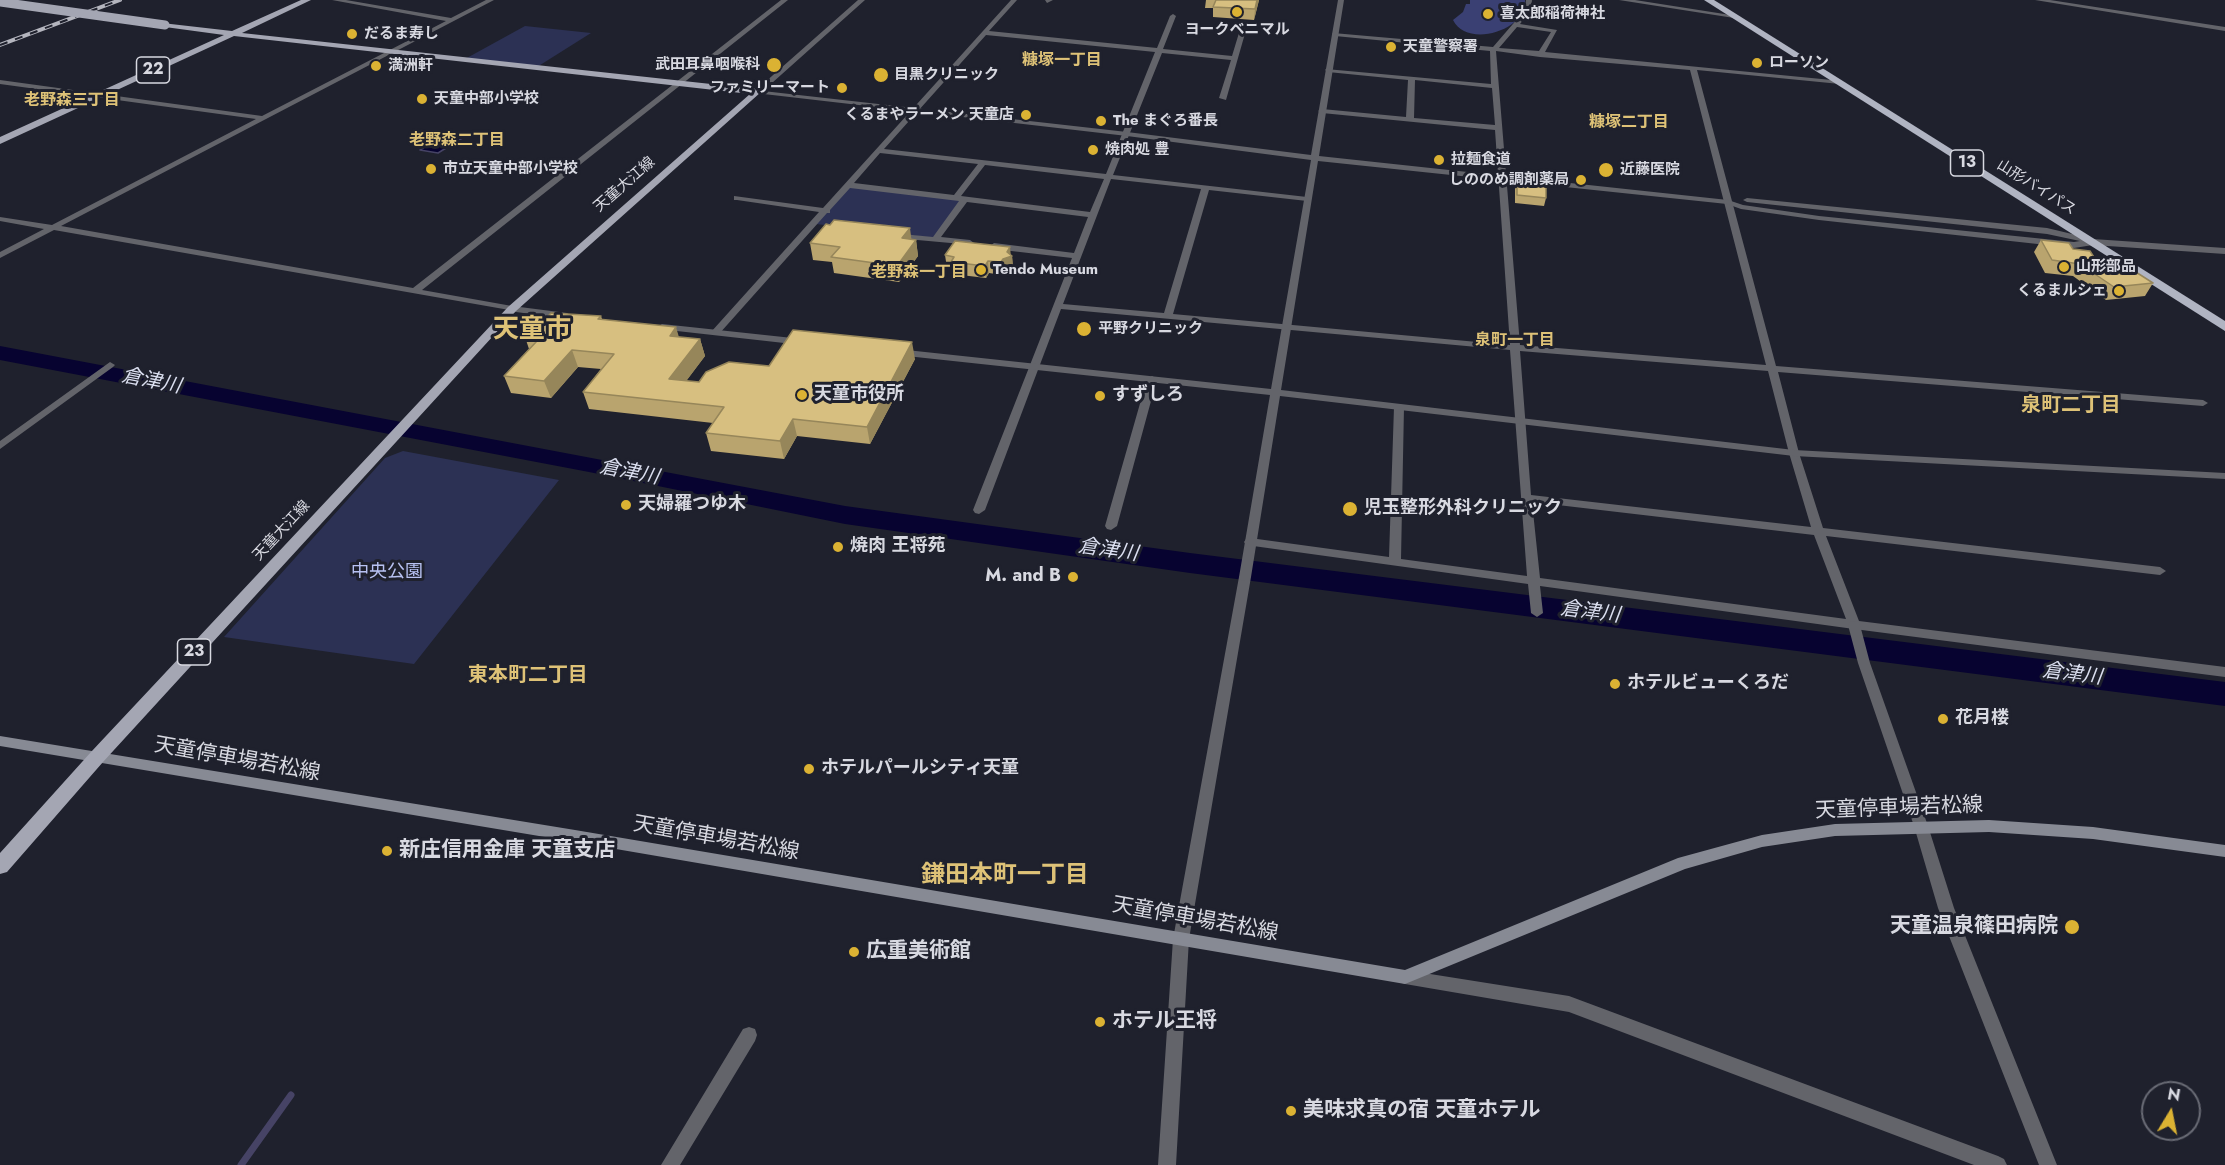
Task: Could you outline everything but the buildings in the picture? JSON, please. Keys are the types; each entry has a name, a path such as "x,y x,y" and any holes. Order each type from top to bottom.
{"highway":[{"name":"山形バイパス","path":"1708,0 2095,237 2225,327"},
{"name":"山形バイパス","path":"1722,0 2077,220"},
{"name":"山形バイパス","path":"2095,237 2115,243 2135,256"},
{"path":"2215,307 2225,313"}],"main road":[{"name":"22","path":"0,141 307,0"},
{"path":"0,2 389,53 757,92"},
{"name":"天童大江線","path":"0,866 97,757 512,309 757,92"},
{"name":"天童停車場若松線","path":"0,741 1406,977 1683,863 1762,842 1834,830 1989,826 2093,833 2225,851"}],"street":[{"path":"335,0 451,20"},
{"path":"0,255 490,0"},
{"path":"414,292 785,0"},
{"path":"757,92 862,0"},
{"path":"716,332 1014,0"},
{"path":"1167,1165 1181,939 1245,577 1341,0"},
{"path":"1528,0 1528,10 1493,51 1526,498 1537,613"},
{"path":"1622,0 1734,16"},
{"path":"2038,0 2225,29"},
{"path":"979,510 1173,16"},
{"path":"1223,98 1245,23"},
{"path":"1515,26 1555,31 1540,55"},
{"path":"986,33 1235,58"},
{"path":"1335,34 1493,51 1840,82"},
{"path":"1693,69 1771,368 1818,531 1854,625 1864,663 1921,826 1946,908 2048,1165"},
{"path":"1328,70 1495,86"},
{"path":"1410,119 1412,78"},
{"path":"0,82 262,118"},
{"path":"757,92 1315,158 1728,202 1741,207 1819,218 2074,245 2095,237"},
{"path":"1322,111 1499,128"},
{"path":"879,151 1307,200"},
{"path":"936,239 983,163"},
{"path":"849,185 1093,215"},
{"path":"1168,315 1204,189"},
{"path":"737,198 827,211"},
{"path":"0,219 512,309 582,317"},
{"path":"814,225 825,226"},
{"path":"880,233 1078,256"},
{"path":"2115,243 2225,251"},
{"path":"1058,306 1515,348 2203,403"},
{"path":"650,325 810,343"},
{"path":"881,350 1274,392 1794,453 2225,476"},
{"path":"0,446 110,365"},
{"path":"1111,526 1152,379"},
{"path":"1395,561 1399,407"},
{"path":"1526,498 2160,571"},
{"path":"1250,545 1395,561 1534,583 2225,672"},
{"path":"1406,977 1569,1004 1998,1165"},
{"path":"670,1165 749,1035"}],"green space":[{"path":"525,26 591,33 537,67 465,59"},
{"path":"850,186 962,200 935,238 816,224"},
{"name":"中央公園","path":"403,451 559,480 414,664 224,637 385,458"}],"shaded area":[{"path":"1470,0 1525,0 1523,11 1517,20 1495,32 1483,34 1460,29 1453,20 1463,12 1466,4 1470,4"},
{"path":"445,134 464,137 438,153 420,150"}],"waterway":[{"name":"倉津川","path":"0,353 589,464 749,498 845,515 1190,563 2225,694"},
{"path":"241,1165 291,1095"}],"railway":[{"path":"0,45 120,0"}],"place":[{"name":"ヨークベニマル","path":"1237,12"},
{"name":"喜太郎稲荷神社","path":"1488,14"},
{"name":"だるま寿し","path":"352,34"},
{"name":"天童警察署","path":"1391,47"},
{"name":"ローソン","path":"1757,63"},
{"name":"武田耳鼻咽喉科","path":"774,65"},
{"name":"満洲軒","path":"376,66"},
{"name":"目黒クリニック","path":"881,75"},
{"name":"ファミリーマート","path":"842,88"},
{"name":"天童中部小学校","path":"422,99"},
{"name":"くるまやラーメン 天童店","path":"1026,115"},
{"name":"The まぐろ番長","path":"1101,121"},
{"name":"焼肉処 豊","path":"1093,150"},
{"name":"拉麺食道","path":"1439,160"},
{"name":"市立天童中部小学校","path":"431,169"},
{"name":"近藤医院","path":"1606,170"},
{"name":"しののめ調剤薬局","path":"1581,180"},
{"name":"山形部品","path":"2064,267"},
{"name":"Tendo Museum","path":"981,270"},
{"name":"くるまルシェ","path":"2119,291"},
{"name":"平野クリニック","path":"1084,329"},
{"name":"天童市役所","path":"802,395"},
{"name":"すずしろ","path":"1100,396"},
{"name":"天婦羅つゆ木","path":"626,505"},
{"name":"児玉整形外科クリニック","path":"1350,509"},
{"name":"焼肉 王将苑","path":"838,547"},
{"name":"M. and B","path":"1073,577"},
{"name":"ホテルビューくろだ","path":"1615,684"},
{"name":"花月楼","path":"1943,719"},
{"name":"ホテルパールシティ天童","path":"809,769"},
{"name":"新庄信用金庫 天童支店","path":"387,851"},
{"name":"天童温泉篠田病院","path":"2072,927"},
{"name":"広重美術館","path":"854,952"},
{"name":"ホテル王将","path":"1100,1022"},
{"name":"美味求真の宿 天童ホテル","path":"1291,1111"}],"district":[{"name":"糠塚一丁目","path":"1062,61"},
{"name":"老野森三丁目","path":"72,101"},
{"name":"糠塚二丁目","path":"1629,123"},
{"name":"老野森二丁目","path":"457,141"},
{"name":"老野森一丁目","path":"919,273"},
{"name":"天童市","path":"532,331"},
{"name":"泉町一丁目","path":"1515,341"},
{"name":"泉町二丁目","path":"2071,406"},
{"name":"東本町二丁目","path":"528,676"},
{"name":"鎌田本町一丁目","path":"1005,876"}]}
